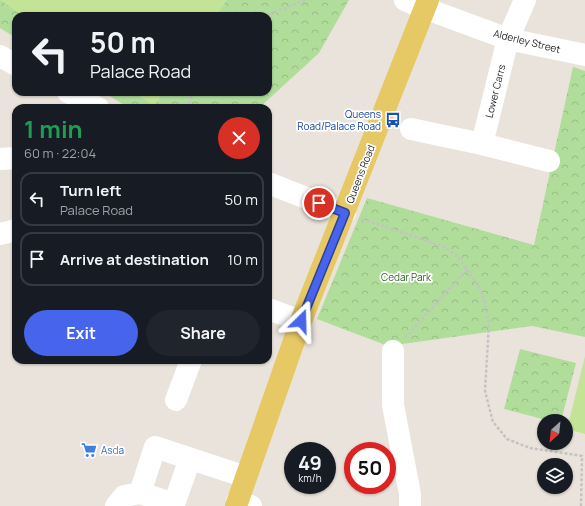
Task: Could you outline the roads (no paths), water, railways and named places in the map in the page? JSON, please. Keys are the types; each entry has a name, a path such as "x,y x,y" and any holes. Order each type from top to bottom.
{"main road":[{"name":"Queens Road","path":"241,504 246,478 301,321 345,213 419,3"}],"street":[{"name":"Lower Carrs","path":"482,144 508,38 525,0"},
{"name":"Alderley Street","path":"419,3 508,38 585,55"},
{"path":"0,56 12,63"},
{"path":"76,96 90,104"},
{"path":"411,129 482,144 549,161"},
{"path":"0,159 12,158"},
{"path":"272,185 345,213"},
{"path":"0,234 12,231"},
{"path":"272,310 301,321"},
{"path":"394,351 393,405 410,494 410,506"},
{"path":"176,400 190,364"},
{"path":"140,492 155,447 246,478"},
{"path":"116,506 124,496 140,492 174,504 190,459"}],"place":[{"name":"Queens Road/Palace Road","path":"393,120"},
{"name":"Asda","path":"89,450"}],"park label":[{"name":"Cedar Park","path":"406,277"}]}
